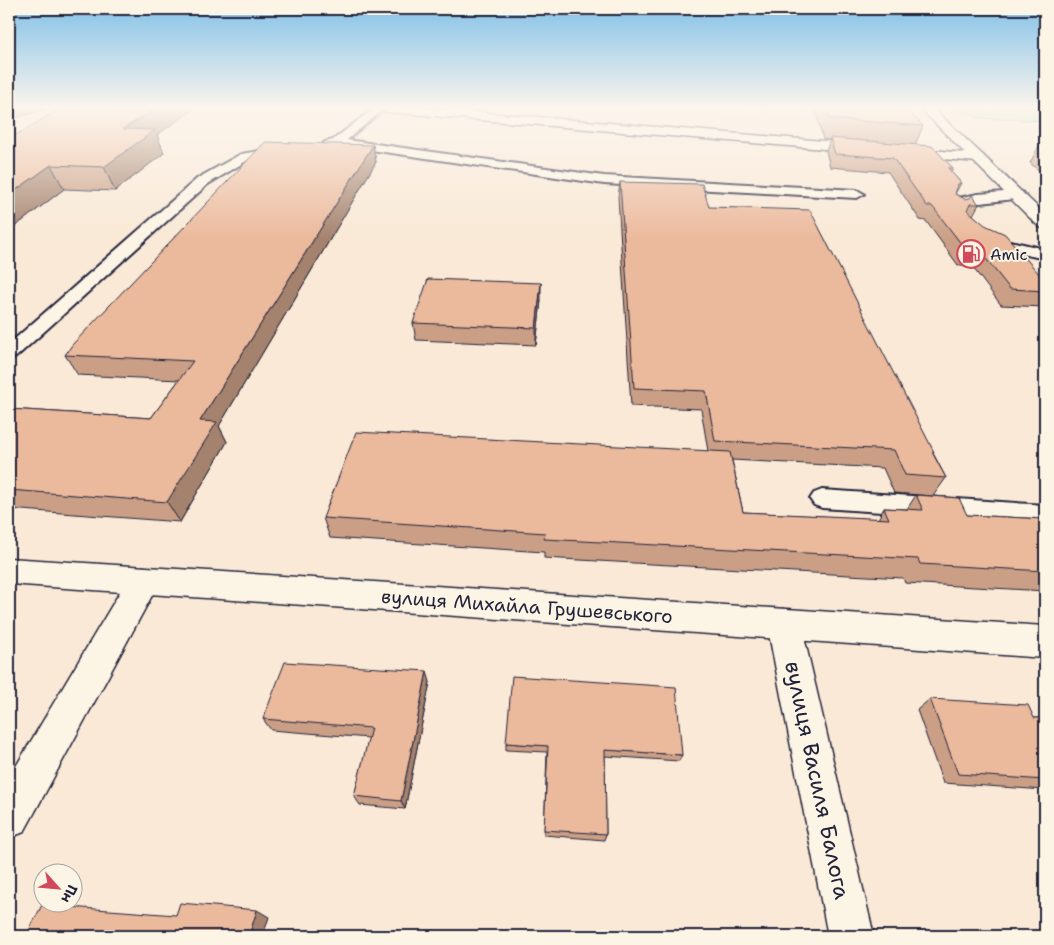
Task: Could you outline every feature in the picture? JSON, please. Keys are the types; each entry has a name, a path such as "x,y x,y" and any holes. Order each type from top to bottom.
{"street":[{"path":"908,152 978,158"},
{"path":"972,152 1045,223"},
{"name":"вулиця Михайла Грушевського","path":"9,571 1045,642"},
{"path":"9,817 144,580"},
{"name":"вулиця Василя Балога","path":"784,624 852,936"}],"lane":[{"path":"9,353 203,180 245,157 275,152"},
{"path":"408,152 604,180 857,194"},
{"path":"958,208 958,202 978,198 1017,195"},
{"path":"975,231 1005,244 1045,254"},
{"path":"822,499 1045,514"}],"building":[{"path":"9,152 125,152 104,167 51,165 9,195"},
{"path":"255,152 369,152 200,421 217,422 167,502 9,490 9,409 151,418 193,361 65,355 72,345"},
{"path":"834,152 938,152 953,168 948,168 961,183 958,184 955,194 965,199 970,198 972,195 979,204 970,204 967,210 985,225 1005,234 1045,281 1045,291 1010,289 979,250 966,250 932,206 927,206 893,158 835,154"},
{"path":"620,182 702,184 709,207 810,210 946,478 905,475 894,450 715,441 706,391 634,388"},
{"path":"428,279 541,283 536,328 413,323"},
{"path":"356,432 730,452 743,512 889,519 884,508 923,510 916,495 959,498 967,515 1045,519 1045,571 920,564 918,559 544,539 545,533 323,518"},
{"path":"285,662 427,671 401,801 354,796 371,728 263,719"},
{"path":"512,676 676,687 682,755 605,750 606,834 544,830 548,746 506,743"},
{"path":"930,699 1028,705 1034,718 1045,718 1045,780 958,774"},
{"path":"180,903 257,910 249,936 26,936 38,912 82,912 82,908 176,915"}],"place":[{"name":"Amic","path":"971,254"}]}
